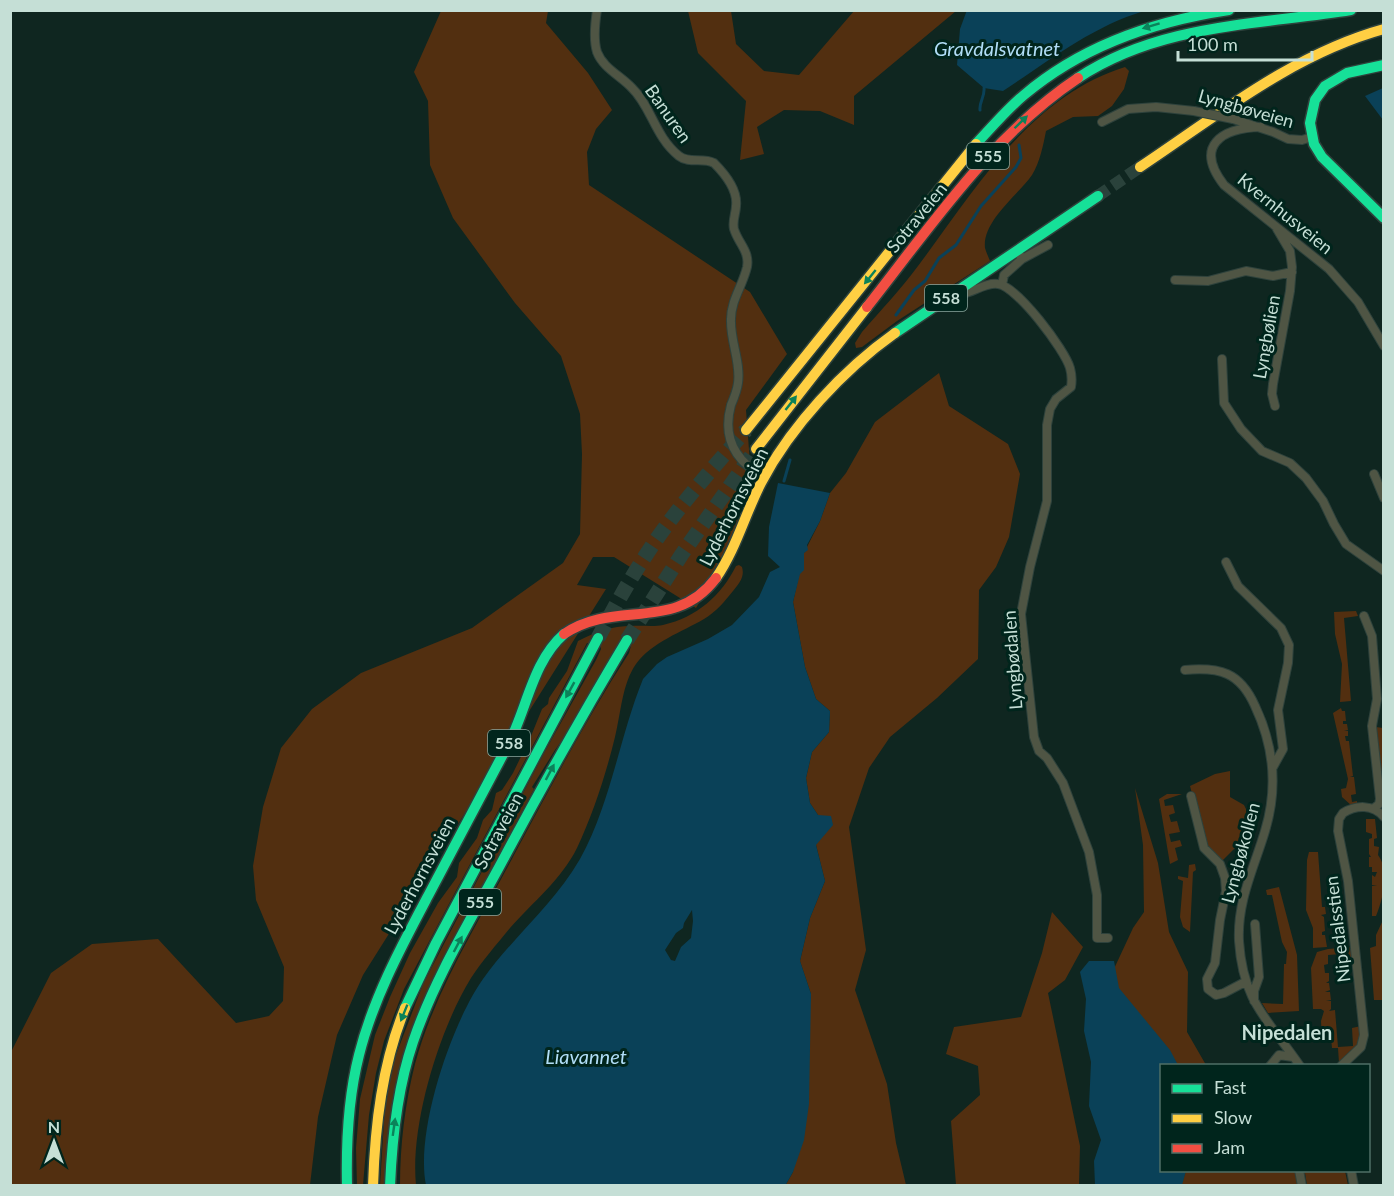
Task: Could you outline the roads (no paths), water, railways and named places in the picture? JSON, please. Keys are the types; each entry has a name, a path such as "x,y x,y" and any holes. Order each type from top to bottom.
{"main road":[{"name":"Sotraveien","path":"746,430 975,145 1033,87 1080,57 1120,37 1182,18 1229,10"},
{"name":"Sotraveien","path":"756,449 969,179 1009,133 1042,102 1096,66 1125,52 1154,42 1216,28 1351,10"},
{"path":"1140,167 1306,58 1347,40 1383,29"},
{"name":"Lyngbøveien","path":"1383,65 1347,73 1325,86 1315,100 1310,123 1312,137 1322,157 1383,218"},
{"name":"Lyderhornsveien","path":"347,1185 346,1147 349,1104 359,1053 373,1010 406,937 514,733 544,661 560,638 590,619 606,615 670,611 698,597 715,580 732,551 764,477 787,442 823,396 845,373 878,344 958,290 1020,254 1098,196"},
{"name":"Sotraveien","path":"374,1185 375,1136 379,1104 392,1047 404,1012 439,937 598,638"},
{"name":"Sotraveien","path":"390,1185 393,1139 403,1078 413,1043 433,993 569,735 627,640"}],"street":[{"name":"Banuren","path":"597,10 596,45 601,59 638,95 654,126 676,154 685,159 709,160 714,163 736,195 734,228 744,247 747,259 731,317 738,382 728,429 732,447 738,457 764,477"},
{"name":"Lyngbøveien","path":"1102,122 1115,113 1128,109 1164,107 1233,119 1261,127 1288,139 1302,140 1312,137"},
{"name":"Kvernhusveien","path":"1261,127 1239,129 1221,136 1214,143 1211,153 1212,164 1224,185 1317,257 1344,285 1358,302 1383,346"},
{"name":"Lyngbølien","path":"1275,225 1290,251 1292,272 1273,384 1272,394 1275,406"},
{"path":"958,290 962,294 972,293 992,284 1002,285 1004,274 1020,254 1048,245"},
{"name":"Lyngbølien","path":"1175,280 1208,281 1246,271 1273,276 1292,272"},
{"name":"Lyngbødalen","path":"1002,285 1022,300 1052,337 1067,361 1072,379 1069,390 1056,399 1050,409 1047,425 1047,501 1021,614 1030,684 1032,727 1037,747 1058,774 1069,797 1091,863 1097,895 1097,938 1108,938"},
{"path":"1222,359 1224,403 1241,429 1262,451 1290,463 1306,478 1323,501 1346,544 1383,571"},
{"path":"1374,474 1383,498"},
{"name":"Lyngbøkollen","path":"1226,562 1238,586 1281,628 1289,645 1288,663 1278,710 1283,749 1273,767"},
{"path":"1364,616 1372,636 1377,699 1372,726 1380,799 1379,804 1373,808 1383,817"},
{"name":"Lyngbøkollen","path":"1185,670 1207,668 1235,677 1259,713 1267,735 1273,767 1267,823 1246,885 1239,918 1239,943 1245,982 1254,1003 1299,1064"},
{"name":"Lyngbøkollen","path":"1191,796 1204,848 1220,864 1225,878 1226,891 1215,963 1207,978 1208,990 1216,995 1245,982"},
{"name":"Nipedalsstien","path":"1342,1064 1361,1047 1364,1035 1348,880 1338,825 1339,819 1346,811 1362,807 1373,808"},
{"name":"Lyngbøkollen","path":"1254,1003 1254,991 1259,977 1255,924"},
{"path":"1271,1064 1279,1055 1294,1057"}],"water":[{"name":"Gravdalsvatnet","path":"967,10 1144,11 1088,35 1003,91 984,88 957,65 960,29"},
{"path":"1383,88 1383,120 1365,96"},
{"name":"Liavannet","path":"778,483 830,493 820,521 807,545 808,550 804,553 804,570 800,574 793,602 805,667 816,699 830,711 829,732 812,752 806,778 810,803 818,815 831,816 833,825 816,845 825,881 810,918 800,961 811,994 809,1104 804,1140 793,1172 785,1186 426,1185 424,1163 426,1137 438,1079 459,1023 471,999 483,979 546,906 580,859 600,816 643,679 667,657 708,639 732,625 759,597 770,572 780,567 768,556 769,527","holes":["692,910 691,938 681,947 675,961 671,960 665,950 676,933 683,928"]},
{"path":"1089,961 1114,961 1119,988 1170,1050 1177,1064 1160,1064 1160,1172 1186,1172 1182,1185 1095,1185 1094,1161 1101,1140 1089,1106 1091,1062 1084,1031 1086,999 1080,972"}],"waterway":[{"path":"980,110 984,88"},
{"path":"896,315 914,290 925,281 939,258 956,245 981,206 1016,167 1021,158 1019,145"},
{"path":"784,481 790,460"}],"tunnel":[{"path":"1098,196 1140,167"},
{"path":"598,638 657,538 746,430"},
{"path":"627,640 682,554 756,449"}],"district":[{"name":"Nipedalen","path":"1287,1033"}]}
